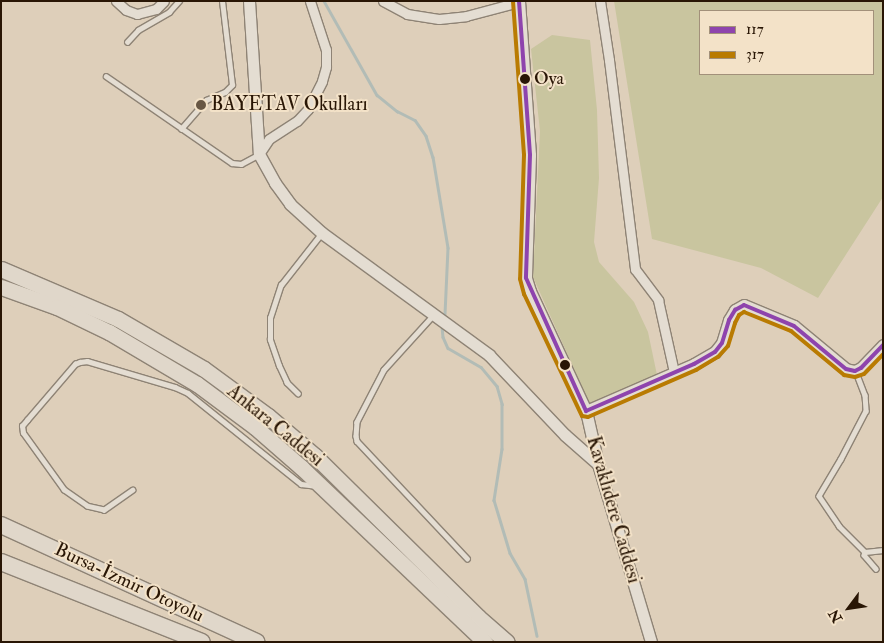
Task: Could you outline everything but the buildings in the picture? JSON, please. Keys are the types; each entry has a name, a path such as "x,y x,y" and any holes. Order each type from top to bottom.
{"highway":[{"name":"Ankara Caddesi","path":"1,269 118,319 204,368 268,416 315,456 478,617 507,642"},
{"name":"Ankara Caddesi","path":"1,287 57,307 109,332 197,384 255,427 485,642"},
{"name":"Bursa-İzmir Otoyolu","path":"1,525 257,642"},
{"name":"Bursa-İzmir Otoyolu","path":"1,562 202,642"},
{"path":"478,617 514,642"}],"street":[{"path":"116,1 126,10 138,14 156,9 164,1"},
{"path":"249,1 259,154 275,183 290,204 322,233 489,355 564,434 598,464"},
{"path":"259,154 270,138 297,121 308,109 322,81 326,67 326,50 310,1"},
{"path":"383,1 407,14 439,19 466,16 519,2"},
{"path":"600,1 635,268 658,300 674,372"},
{"name":"Kavaklıdere Caddesi","path":"519,2 530,156 526,278 530,291 586,410 598,464 651,642"},
{"path":"586,410 694,364 715,352 722,343 735,310 744,305 794,326 846,368 855,371 861,368 883,345"}],"lane":[{"path":"127,42 138,30 169,12 179,1"},
{"path":"181,129 206,100 225,92 232,85 222,1"},
{"path":"106,76 181,129 236,164 241,164 259,154"},
{"path":"298,394 287,383 278,366 270,340 270,318 281,285 322,233"},
{"path":"434,314 384,370 357,422 356,436 357,441 467,558"},
{"path":"133,490 104,510 87,506 64,490 23,433 22,426 75,364 87,361 175,387 188,393 300,484 320,486"},
{"path":"855,371 865,395 866,411 819,496 838,526 865,552 864,555 876,569"},
{"path":"865,552 883,550"}],"shaded area":[{"path":"614,1 883,1 883,197 818,298 761,268 652,239"},
{"path":"552,35 590,40 597,110 599,178 594,242 599,262 634,302 648,332 657,375 591,407 533,277 540,131 531,49"}],"waterway":[{"path":"324,1 377,95 397,111 415,120 426,136 433,157 448,248 445,314"},
{"path":"442,326 443,337 448,348 481,367 497,386 502,404 502,449 494,500 510,553 525,579 537,636"}],"transit line":[{"name":"317","path":"513,1 524,155 520,279 524,294 582,416 588,417 696,370 718,357 728,346 735,323 739,315 744,312 791,331 844,375 855,377 864,374 883,354"},
{"name":"117","path":"519,1 530,155 526,278 586,411 694,364 715,352 722,343 729,320 735,310 744,305 794,326 846,369 855,371 861,368 883,345"}],"place":[{"name":"Oya","path":"525,79"},
{"name":"BAYETAV Okulları","path":"201,105"}]}
